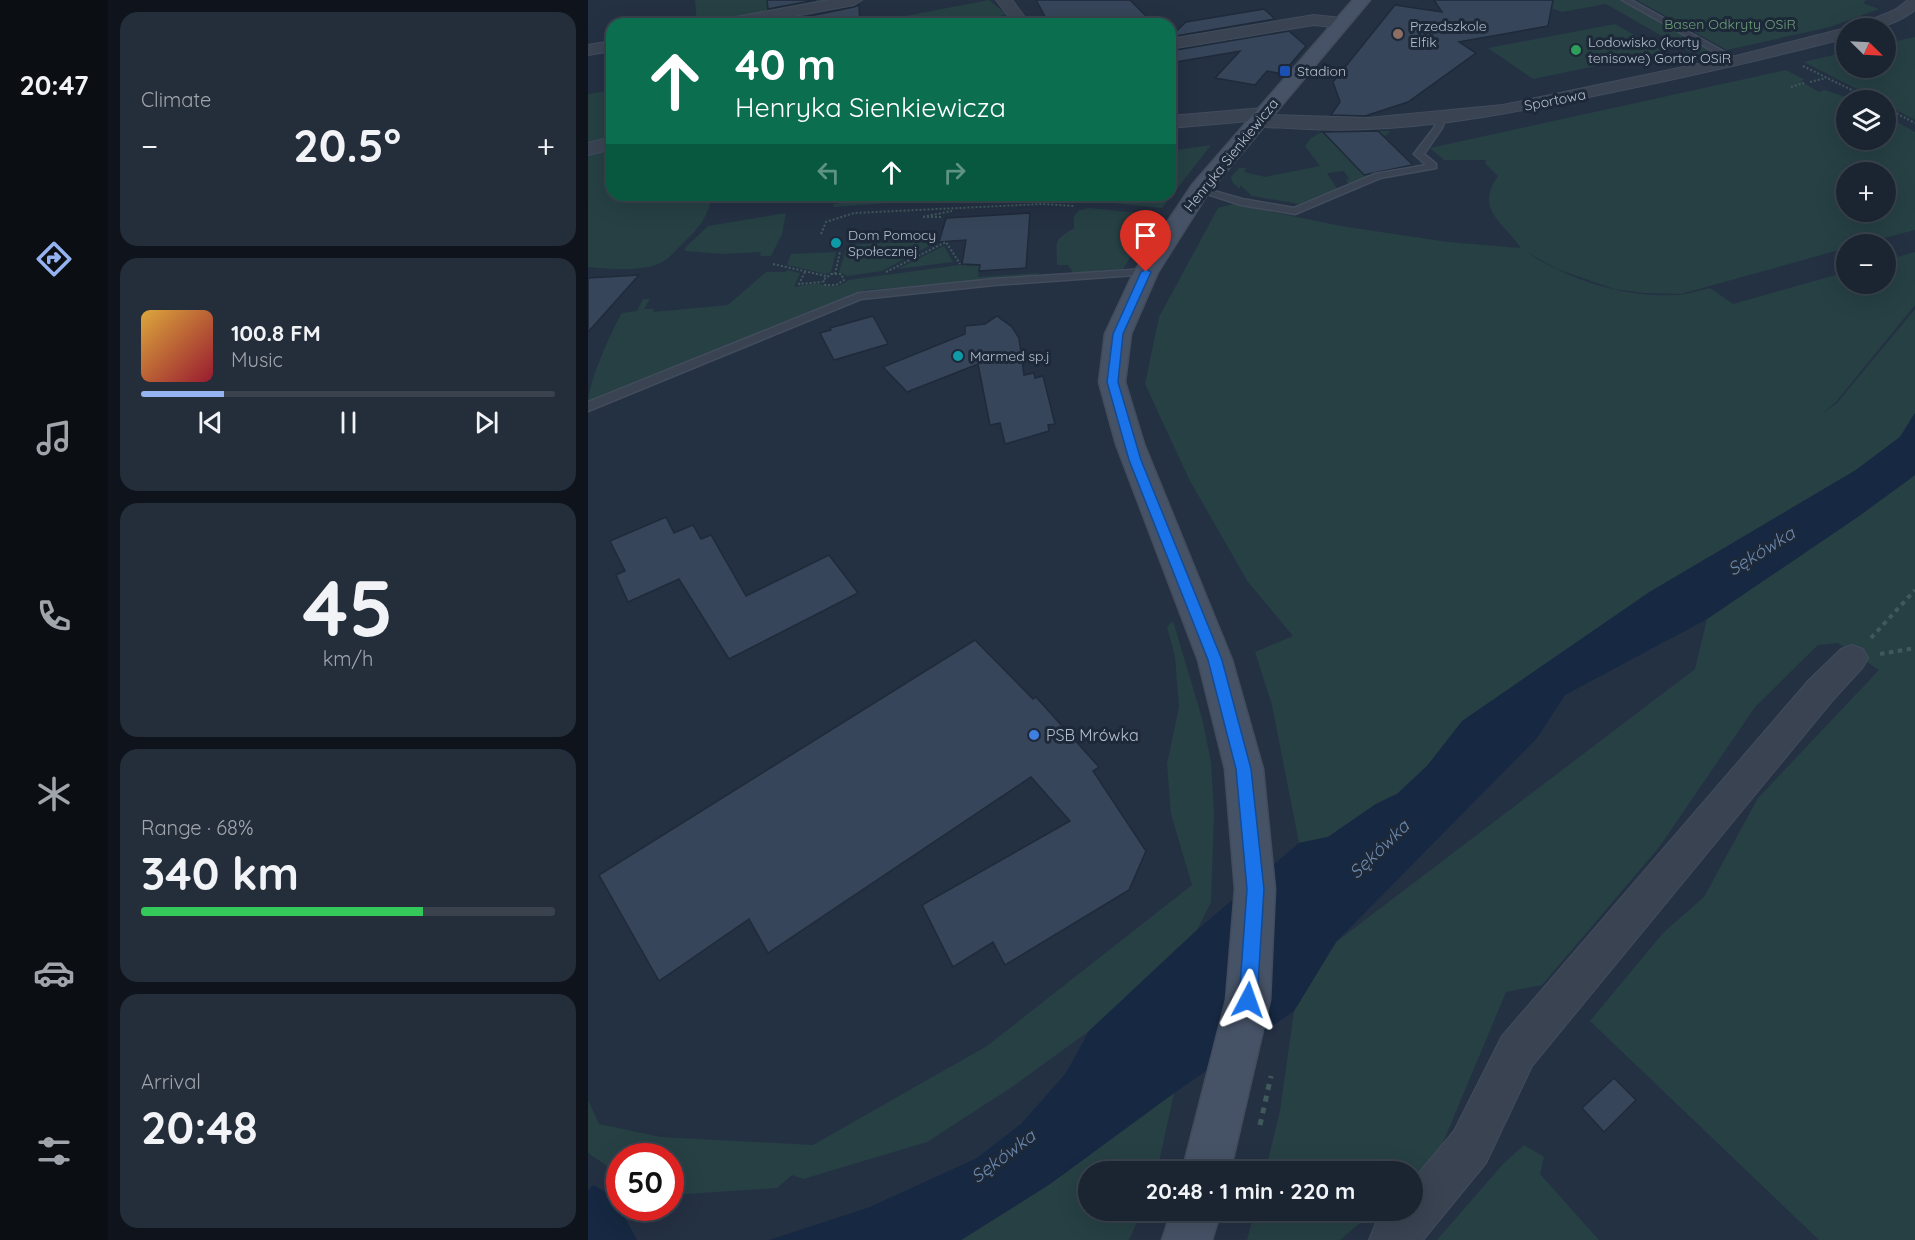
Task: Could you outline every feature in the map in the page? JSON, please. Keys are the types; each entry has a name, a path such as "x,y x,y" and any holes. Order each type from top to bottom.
{"main road":[{"name":"Henryka Sienkiewicza","path":"1209,1161 1248,1000 1255,889 1244,769 1215,660 1135,460 1112,382 1118,334 1146,272 1200,190 1362,0"}],"street":[{"path":"757,18 854,0"},
{"path":"1004,0 1018,18"},
{"path":"1888,18 1901,13 1915,2"},
{"path":"1176,43 1314,20 1342,22"},
{"name":"Sportowa","path":"1176,122 1261,117 1343,125 1442,117 1512,108 1737,61 1836,36"},
{"path":"588,50 606,47"},
{"path":"588,148 606,144"},
{"path":"1393,1240 1470,1147 1517,1051 1820,691 1852,658"}],"lane":[{"path":"1626,0 1737,61"},
{"path":"1200,190 1241,202 1295,211 1378,176 1433,166 1419,154 1438,128 1442,117"},
{"path":"588,407 860,296 994,282 1146,272"}],"path":[{"path":"1800,64 1852,90"},
{"path":"1810,82 1827,78"},
{"path":"1791,87 1804,83"},
{"path":"1896,113 1915,123"},
{"path":"821,234 826,222 849,214 952,211 1042,204 1074,206"},
{"path":"941,217 921,217 952,211"},
{"path":"846,222 849,214"},
{"path":"884,273 946,242 960,264"},
{"path":"835,274 840,252"},
{"path":"772,264 826,276 841,274 844,280 830,286 822,282 799,284 805,272"},
{"path":"822,282 826,276"},
{"path":"1852,658 1915,590"}],"green space":[{"path":"695,0 841,0 750,18 696,18"},
{"path":"989,0 1006,14 994,18 900,17"},
{"path":"1529,0 1620,0 1705,46 1713,57 1704,60 1606,4 1562,12"},
{"name":"Basen Odkryty OSiR","path":"1637,0 1867,0 1863,3 1879,9 1854,18 1836,18 1836,25 1830,27 1727,50"},
{"name":"Lodowisko (korty tenisowe) Gortor OSiR","path":"1615,24 1664,52 1533,79 1488,48"},
{"path":"1915,37 1915,120 1896,110 1896,90 1859,90 1804,62 1836,54 1836,78 1896,78 1896,41"},
{"path":"1786,70 1805,80 1801,81 1819,92 1824,90 1836,94 1836,150 1896,150 1896,122 1915,132 1915,230 1896,235 1836,234 1836,251 1681,294 1614,289 1557,269 1522,249 1558,270 1596,285 1616,290 1658,295 1683,294 1710,288 1733,304 1836,275 1836,294 1896,294 1896,257 1915,252 1915,305 1836,402 1821,414 1837,403 1915,309 1915,413 1900,437 1856,470 1648,593 1427,766 1397,794 1376,804 1328,837 1299,843 1272,705 1255,652 1293,636 1248,582 1190,481 1145,384 1159,317 1218,208 1233,204 1341,226 1448,242 1521,248 1490,207 1491,188 1498,176 1485,163 1486,160 1444,160 1430,148"},
{"path":"606,91 606,141 588,145 588,94"},
{"path":"1390,131 1387,135 1336,146 1371,176 1349,185 1346,180 1349,179 1344,171 1327,173 1337,189 1299,204 1252,196 1240,185 1240,189 1233,183 1231,177 1239,168 1246,168 1244,172 1265,177 1320,166 1305,146 1311,138 1320,133"},
{"path":"1211,145 1176,190 1176,150"},
{"path":"606,149 606,201 711,201 709,208 692,234 667,259 659,263 629,269 588,267 588,153"},
{"path":"851,201 917,201 833,207 834,204"},
{"path":"1094,201 1167,201 1162,208"},
{"path":"1089,208 1157,215 1123,269 1073,273 1068,265 1057,265 1057,242 1074,228 1074,217 1078,211"},
{"path":"786,213 782,234 771,256 760,256 761,252 722,254 685,251 685,248 708,226"},
{"path":"940,240 882,271 847,276 839,272 847,245"},
{"path":"944,246 953,262 897,269"},
{"path":"836,252 831,272 826,274 787,265 791,254"},
{"path":"967,264 967,266 980,265 978,277 1040,273 1032,277 865,290 588,402 596,370 622,313 637,311 643,299 650,299 644,309 654,309 653,312 728,305 766,272 786,272 787,270 800,273 794,287 811,284 834,286 841,285 848,280"},
{"path":"1915,475 1915,1240 1819,1240 1590,1021 1663,933 1704,897 1758,798 1879,670 1838,643 1818,645 1755,707 1660,846 1542,985 1506,992 1437,1157 1423,1169 1423,1161 1268,1161 1280,1111 1294,1011 1336,942 1695,669 1707,619 1859,516"},
{"path":"1173,621 1202,718 1211,762 1214,813 1211,902 1197,930 1089,1031 1012,1087 927,1142 803,1179 792,1175 777,1188 684,1194 684,1143 606,1143 606,1165 588,1153 588,1100 599,1124 661,1137 813,1145 987,1046 1192,885 1171,814 1167,764 1179,707 1175,657 1167,627"},
{"path":"1174,1093 1159,1161 1081,1161"},
{"path":"1524,1145 1544,1157 1540,1174 1599,1240 1437,1240 1503,1164"},
{"path":"1078,1163 1078,1221 1138,1221 1129,1240 961,1240 1050,1184"},
{"path":"1252,1221 1362,1221 1340,1240 1247,1240"}],"water":[{"name":"Sękówka","path":"1915,413 1915,475 1859,516 1707,619 1565,695 1537,738 1336,942 1294,1011 1174,1093 1081,1161 1078,1161 1078,1163 1050,1184 961,1240 769,1240 870,1207 977,1158 1021,1124 1066,1073 1089,1031 1197,930 1299,843 1328,837 1376,804 1397,794 1427,766 1462,721 1648,593 1856,470 1900,437"},
{"path":"593,1185 606,1192 606,1221 627,1221 637,1240 588,1240 588,1190"}],"building":[{"path":"767,0 816,0 768,9"},
{"path":"1036,0 1130,0 1148,18 1046,18"},
{"path":"1434,0 1553,0 1548,26 1459,42 1476,53 1408,102 1365,116 1331,115 1340,102 1333,82 1395,5 1442,12"},
{"path":"859,5 860,18 800,18"},
{"path":"1264,9 1275,19 1176,36 1176,31 1186,22"},
{"path":"1289,31 1306,46 1282,74 1267,71 1255,85 1215,78 1240,51 1176,62 1176,50"},
{"path":"1378,131 1413,165 1364,175 1323,132"},
{"path":"1030,213 1026,268 979,271 980,265 962,264 966,240 939,242 946,218"},
{"path":"639,275 588,332 588,278"},
{"path":"873,316 888,344 834,360 820,333"},
{"path":"997,316 1012,327 1019,338 1024,375 1034,373 1035,378 1043,376 1055,424 1048,425 1049,431 1005,444 1000,423 990,425 978,364 907,392 883,367 965,334 965,326 985,324"},
{"path":"666,517 674,533 693,525 701,539 711,535 746,596 829,555 858,593 729,659 679,579 628,602 616,575 625,571 610,541"},
{"path":"975,640 1033,699 1036,697 1099,767 1093,771 1146,851 1129,890 1005,965 993,942 953,967 922,905 1070,821 1031,777 768,953 749,919 659,981 599,875"},
{"path":"1614,1078 1636,1100 1604,1132 1582,1108"}],"place":[{"name":"Przedszkole Elfik","path":"1398,34"},
{"name":"Lodowisko (korty tenisowe) Gortor OSiR","path":"1576,50"},
{"name":"Stadion","path":"1285,71"},
{"name":"Dom Pomocy Społecznej","path":"836,243"},
{"name":"Marmed sp.j","path":"958,356"},
{"name":"PSB Mrówka","path":"1034,735"}],"route":[{"path":"1146,272 1118,334 1112,382 1135,460 1215,660 1244,769 1255,889 1248,1000"}]}
